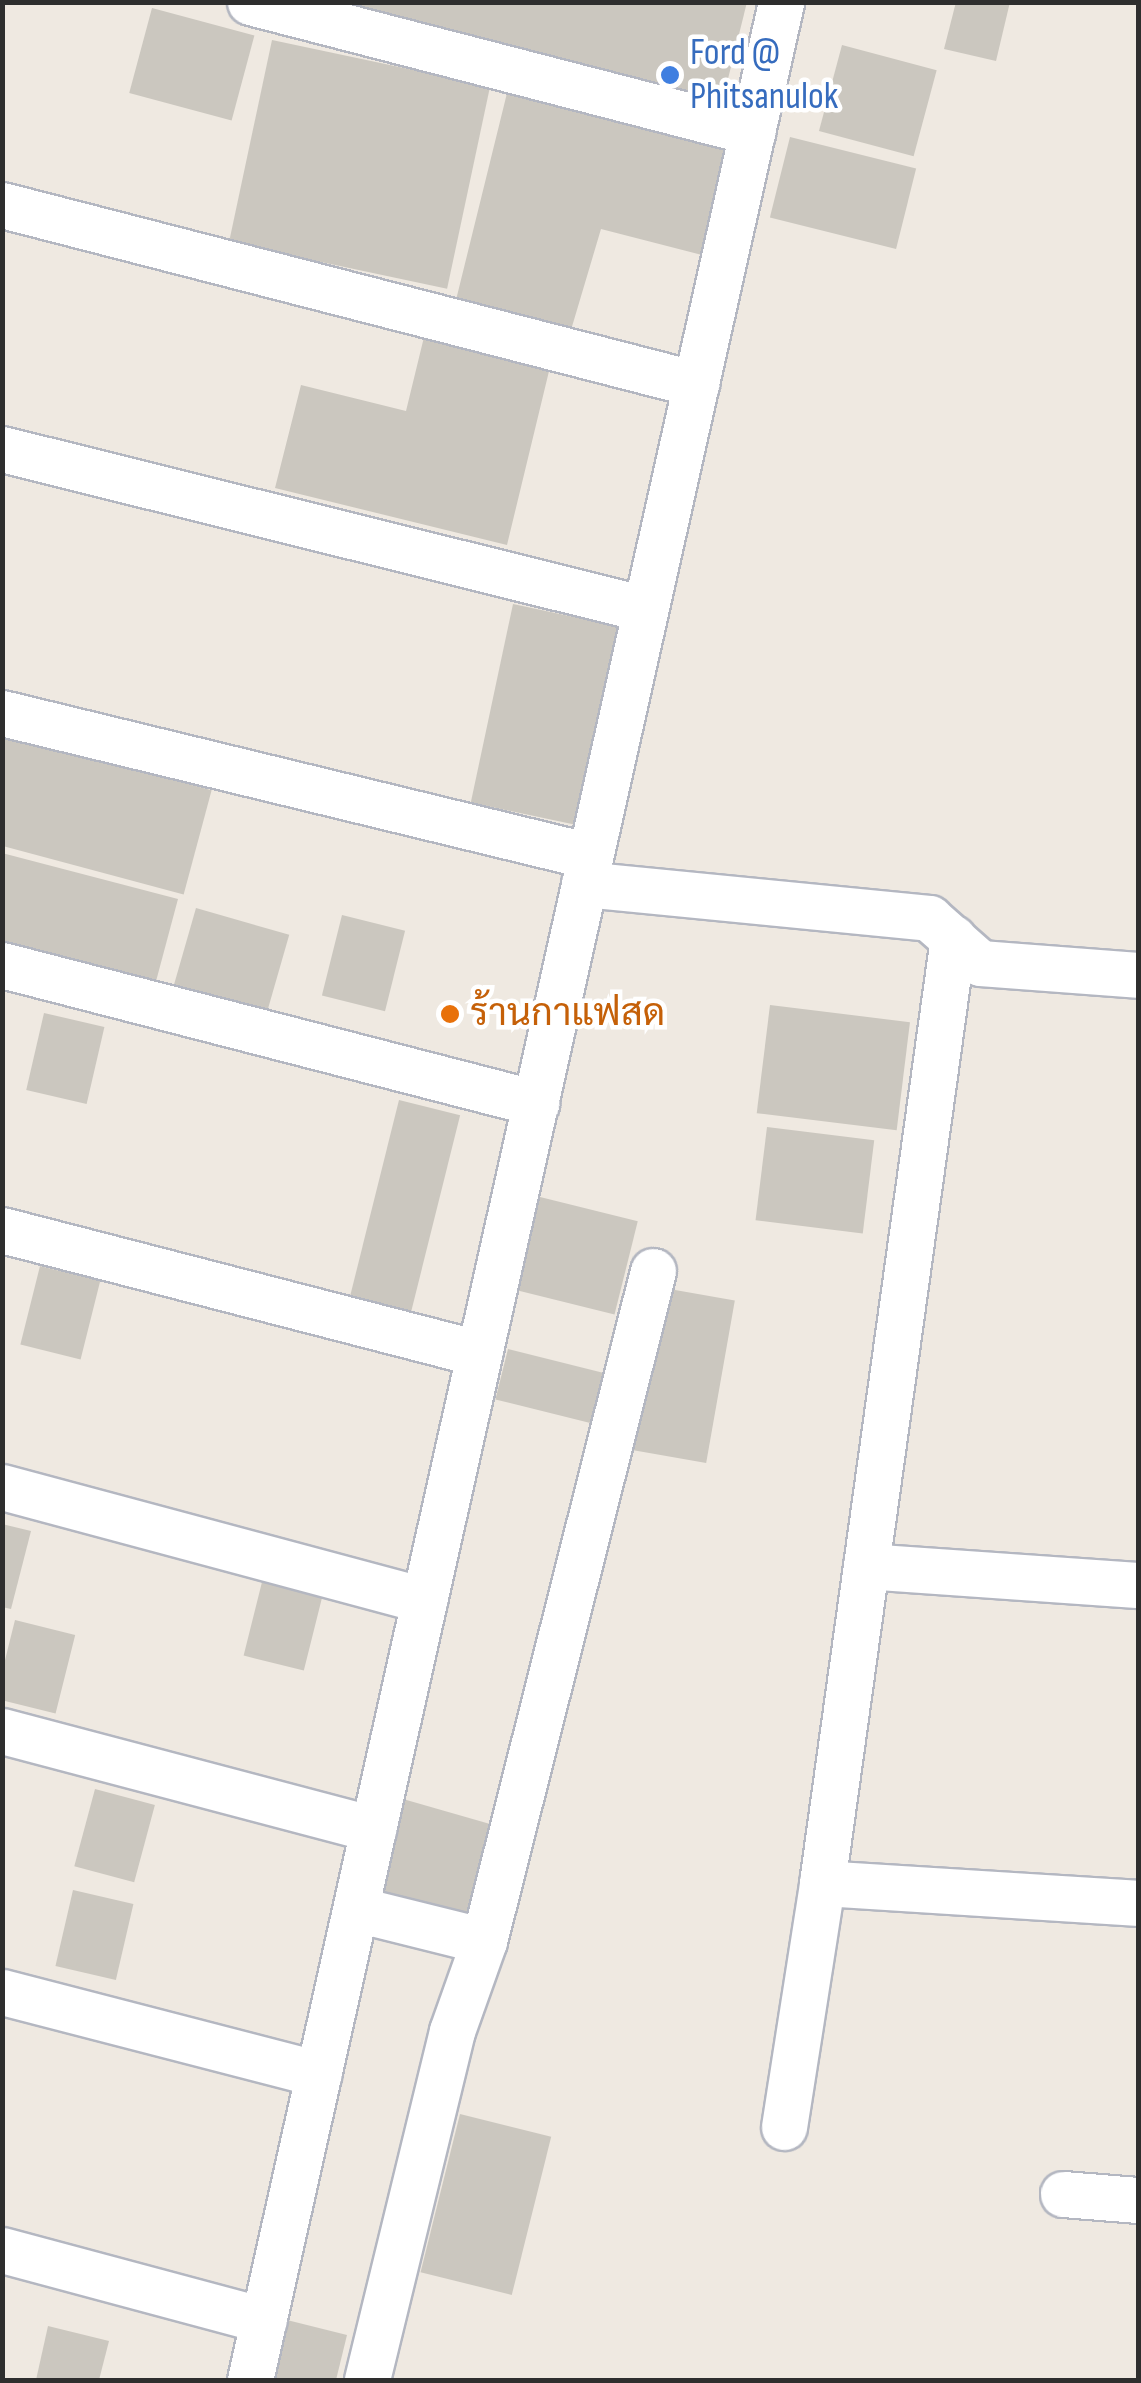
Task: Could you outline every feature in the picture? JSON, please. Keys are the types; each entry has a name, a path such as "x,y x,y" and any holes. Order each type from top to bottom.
{"street":[{"path":"250,2 752,132"},
{"path":"250,2380 780,2"},
{"path":"2,205 696,384"},
{"path":"2,449 646,609"},
{"path":"2,713 587,870 928,918 980,963 1138,975"},
{"path":"784,2127 822,1884 953,938"},
{"path":"2,965 536,1102"},
{"path":"2,1230 480,1353"},
{"path":"368,2380 452,2031 484,1940 653,1270"},
{"path":"2,1487 424,1600"},
{"path":"866,1566 1138,1584"},
{"path":"2,1731 373,1829"},
{"path":"822,1884 1138,1903"},
{"path":"356,1909 484,1940"},
{"path":"2,1992 319,2074"},
{"path":"1063,2194 1138,2200"},
{"path":"2,2250 264,2320"}],"building":[{"name":"Ford @ Phitsanulok","path":"327,2 747,2 722,103"},
{"path":"956,2 1010,2 996,61 944,49"},
{"path":"152,8 254,35 232,120 129,93"},
{"path":"272,40 490,86 447,289 229,242"},
{"path":"842,45 937,70 914,156 819,131"},
{"path":"508,89 729,145 702,255 601,229 571,330 456,300"},
{"path":"790,137 916,168 896,249 770,218"},
{"path":"424,337 550,367 507,545 275,488 301,385 406,411"},
{"path":"513,604 618,626 575,825 471,803"},
{"path":"2,734 212,790 184,894 2,846"},
{"path":"2,853 178,899 155,985 2,946"},
{"path":"196,908 289,935 267,1014 173,987"},
{"path":"342,915 405,931 385,1011 322,996"},
{"path":"770,1005 910,1022 897,1130 757,1113"},
{"path":"44,1013 104,1027 87,1104 26,1090"},
{"path":"399,1100 460,1115 411,1312 350,1297"},
{"path":"767,1127 874,1140 863,1233 756,1220"},
{"path":"532,1195 638,1221 615,1315 509,1288"},
{"path":"40,1266 100,1281 81,1360 20,1345"},
{"path":"658,1287 735,1301 706,1463 629,1449"},
{"path":"508,1349 611,1375 598,1425 495,1399"},
{"path":"2,1524 31,1531 11,1609 2,1607"},
{"path":"263,1578 323,1593 304,1671 244,1656"},
{"path":"15,1620 75,1635 56,1714 2,1700 2,1672"},
{"path":"95,1789 155,1805 134,1882 74,1866"},
{"path":"403,1799 495,1825 468,1922 375,1895"},
{"path":"73,1890 133,1904 116,1980 55,1966"},
{"path":"460,2114 551,2137 512,2295 421,2272"},
{"path":"287,2320 347,2335 336,2380 272,2380"},
{"path":"48,2326 109,2341 99,2380 36,2380"}],"place":[{"name":"Ford @ Phitsanulok","path":"670,75"},
{"name":"ร้านกาแฟสด","path":"450,1014"}]}
